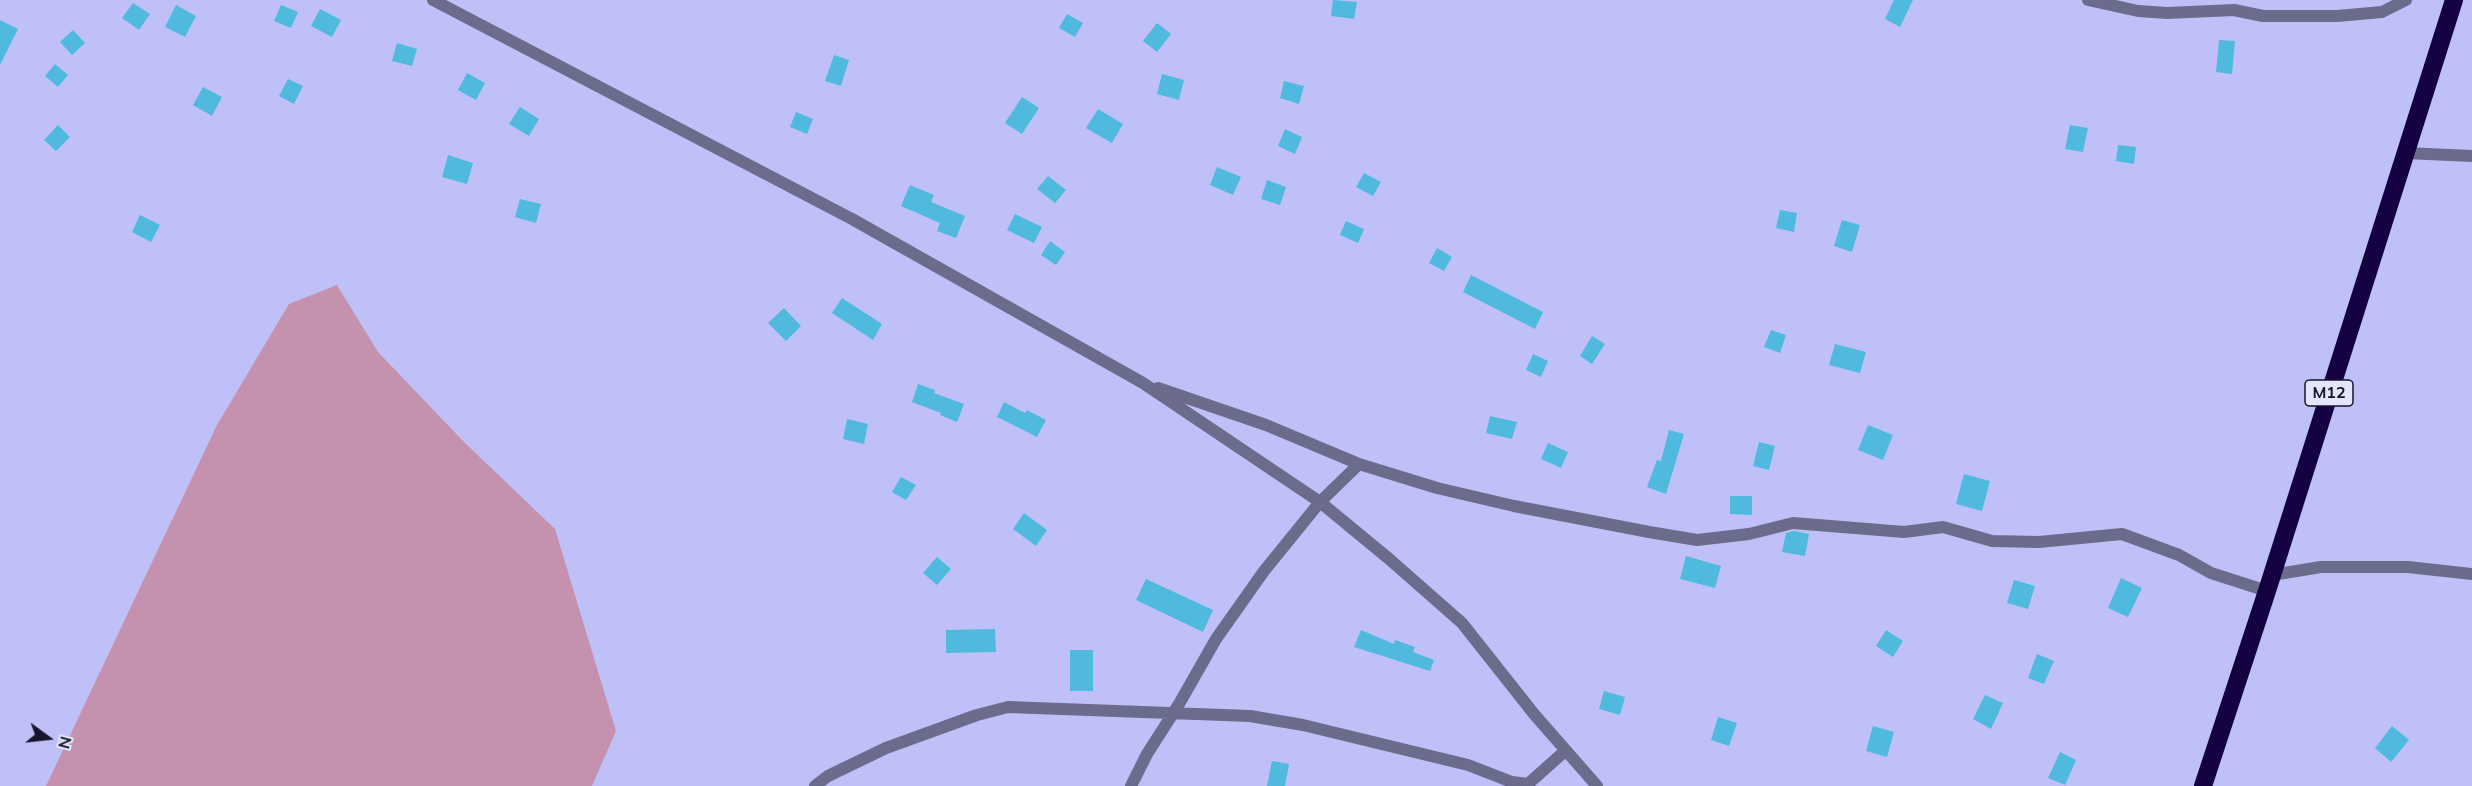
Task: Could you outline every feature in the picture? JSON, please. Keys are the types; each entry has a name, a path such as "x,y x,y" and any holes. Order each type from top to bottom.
{"highway":[{"name":"M12","path":"2203,786 2270,583 2454,0"}],"street":[{"path":"433,0 852,219 1143,383 1320,502 1389,558 1462,623 1565,751 1597,786"},
{"path":"2088,0 2138,11 2167,13 2234,10 2263,16 2337,16 2382,12 2406,0"},
{"path":"2405,153 2472,156"},
{"path":"1143,383 1266,425 1359,464 1437,488 1514,506 1697,540 1749,534 1793,523 1904,532 1943,527 1992,541 2039,542 2122,534 2180,555 2211,573 2270,583 2321,567 2408,567 2472,574"},
{"path":"1131,786 1147,754 1216,639 1264,571 1320,502 1359,464"},
{"path":"815,786 828,776 886,748 977,715 1008,707 1250,716 1303,725 1468,765 1512,782 1528,784 1565,751"}],"shaded area":[{"path":"337,285 378,352 465,443 555,529 616,731 592,786 46,786 217,425 289,304"}],"building":[{"path":"1333,0 1357,2 1354,19 1331,16"},
{"path":"1894,0 1913,0 1900,27 1885,19"},
{"path":"133,3 150,14 139,30 122,18"},
{"path":"176,5 196,16 185,37 165,27"},
{"path":"281,5 298,12 291,28 274,21"},
{"path":"320,9 341,20 332,37 311,26"},
{"path":"1067,14 1083,23 1075,37 1059,28"},
{"path":"0,20 18,29 0,65"},
{"path":"1157,23 1171,34 1157,52 1143,41"},
{"path":"73,30 85,43 72,55 60,42"},
{"path":"2219,40 2235,41 2232,74 2216,72"},
{"path":"397,43 417,49 412,66 392,61"},
{"path":"834,55 849,60 841,86 825,81"},
{"path":"55,64 68,75 58,87 45,76"},
{"path":"467,73 485,83 476,100 458,90"},
{"path":"1162,74 1184,80 1179,100 1157,94"},
{"path":"288,79 303,86 294,104 279,96"},
{"path":"1284,81 1304,86 1299,104 1280,98"},
{"path":"203,87 222,97 212,116 193,105"},
{"path":"1022,97 1039,108 1022,134 1005,123"},
{"path":"520,107 539,119 529,136 509,124"},
{"path":"1098,109 1123,124 1112,143 1086,128"},
{"path":"796,112 813,119 807,134 790,127"},
{"path":"58,125 70,137 56,151 44,140"},
{"path":"2070,125 2088,128 2083,152 2065,149"},
{"path":"1285,129 1302,137 1295,154 1278,146"},
{"path":"2118,145 2136,147 2134,164 2116,161"},
{"path":"448,155 473,163 467,184 442,177"},
{"path":"1217,167 1241,177 1233,195 1210,185"},
{"path":"1364,173 1381,182 1373,196 1356,187"},
{"path":"1048,176 1066,190 1055,203 1037,189"},
{"path":"1267,180 1286,187 1280,205 1261,199"},
{"path":"910,185 934,195 931,202 965,216 956,238 937,231 940,223 901,206"},
{"path":"520,199 541,204 536,223 515,217"},
{"path":"1780,210 1797,213 1794,232 1776,228"},
{"path":"1015,214 1042,227 1034,243 1007,230"},
{"path":"140,215 160,225 151,242 132,232"},
{"path":"1842,220 1860,225 1852,252 1834,246"},
{"path":"1346,221 1364,229 1358,243 1340,235"},
{"path":"1050,241 1065,252 1056,265 1041,255"},
{"path":"1437,248 1452,257 1444,271 1429,263"},
{"path":"1471,275 1543,312 1535,329 1463,292"},
{"path":"842,298 882,324 873,340 832,313"},
{"path":"784,308 801,326 786,341 768,323"},
{"path":"1771,330 1786,335 1780,353 1764,347"},
{"path":"1592,336 1605,344 1592,364 1580,356"},
{"path":"1835,344 1866,352 1860,373 1829,365"},
{"path":"1533,354 1548,361 1541,377 1526,370"},
{"path":"918,384 935,390 934,393 964,404 957,422 912,402"},
{"path":"1004,402 1025,413 1027,410 1046,420 1037,437 997,417"},
{"path":"1490,416 1517,422 1512,439 1486,433"},
{"path":"847,419 868,424 864,444 843,439"},
{"path":"1868,425 1893,435 1883,460 1858,450"},
{"path":"1669,430 1684,434 1666,494 1647,487 1657,460 1661,461"},
{"path":"1759,442 1775,446 1769,470 1753,466"},
{"path":"1548,443 1568,452 1561,468 1541,459"},
{"path":"1964,474 1990,481 1982,511 1956,504"},
{"path":"901,477 916,485 906,500 892,492"},
{"path":"1730,496 1752,496 1752,515 1730,514"},
{"path":"1024,513 1047,530 1036,546 1013,529"},
{"path":"1794,531 1809,534 1805,556 1782,552 1786,533"},
{"path":"1686,556 1721,566 1715,588 1680,579"},
{"path":"937,557 951,569 937,585 923,573"},
{"path":"2121,578 2142,588 2128,617 2108,608"},
{"path":"1146,579 1213,610 1203,632 1136,600"},
{"path":"2014,580 2035,586 2028,609 2007,603"},
{"path":"995,629 996,652 946,653 946,630"},
{"path":"1361,630 1394,644 1395,640 1415,647 1413,652 1434,660 1430,671 1354,647"},
{"path":"1886,630 1903,641 1893,657 1876,646"},
{"path":"1070,650 1093,650 1093,691 1070,691"},
{"path":"2037,654 2054,661 2044,684 2028,678"},
{"path":"1604,691 1625,697 1620,715 1599,709"},
{"path":"1985,695 2003,703 1991,729 1973,719"},
{"path":"1718,717 1737,723 1729,746 1711,740"},
{"path":"1873,726 1894,732 1887,757 1866,751"},
{"path":"2392,726 2409,740 2391,762 2375,748"},
{"path":"2060,752 2076,760 2065,785 2048,778"},
{"path":"1272,761 1289,764 1285,786 1267,786"}]}
